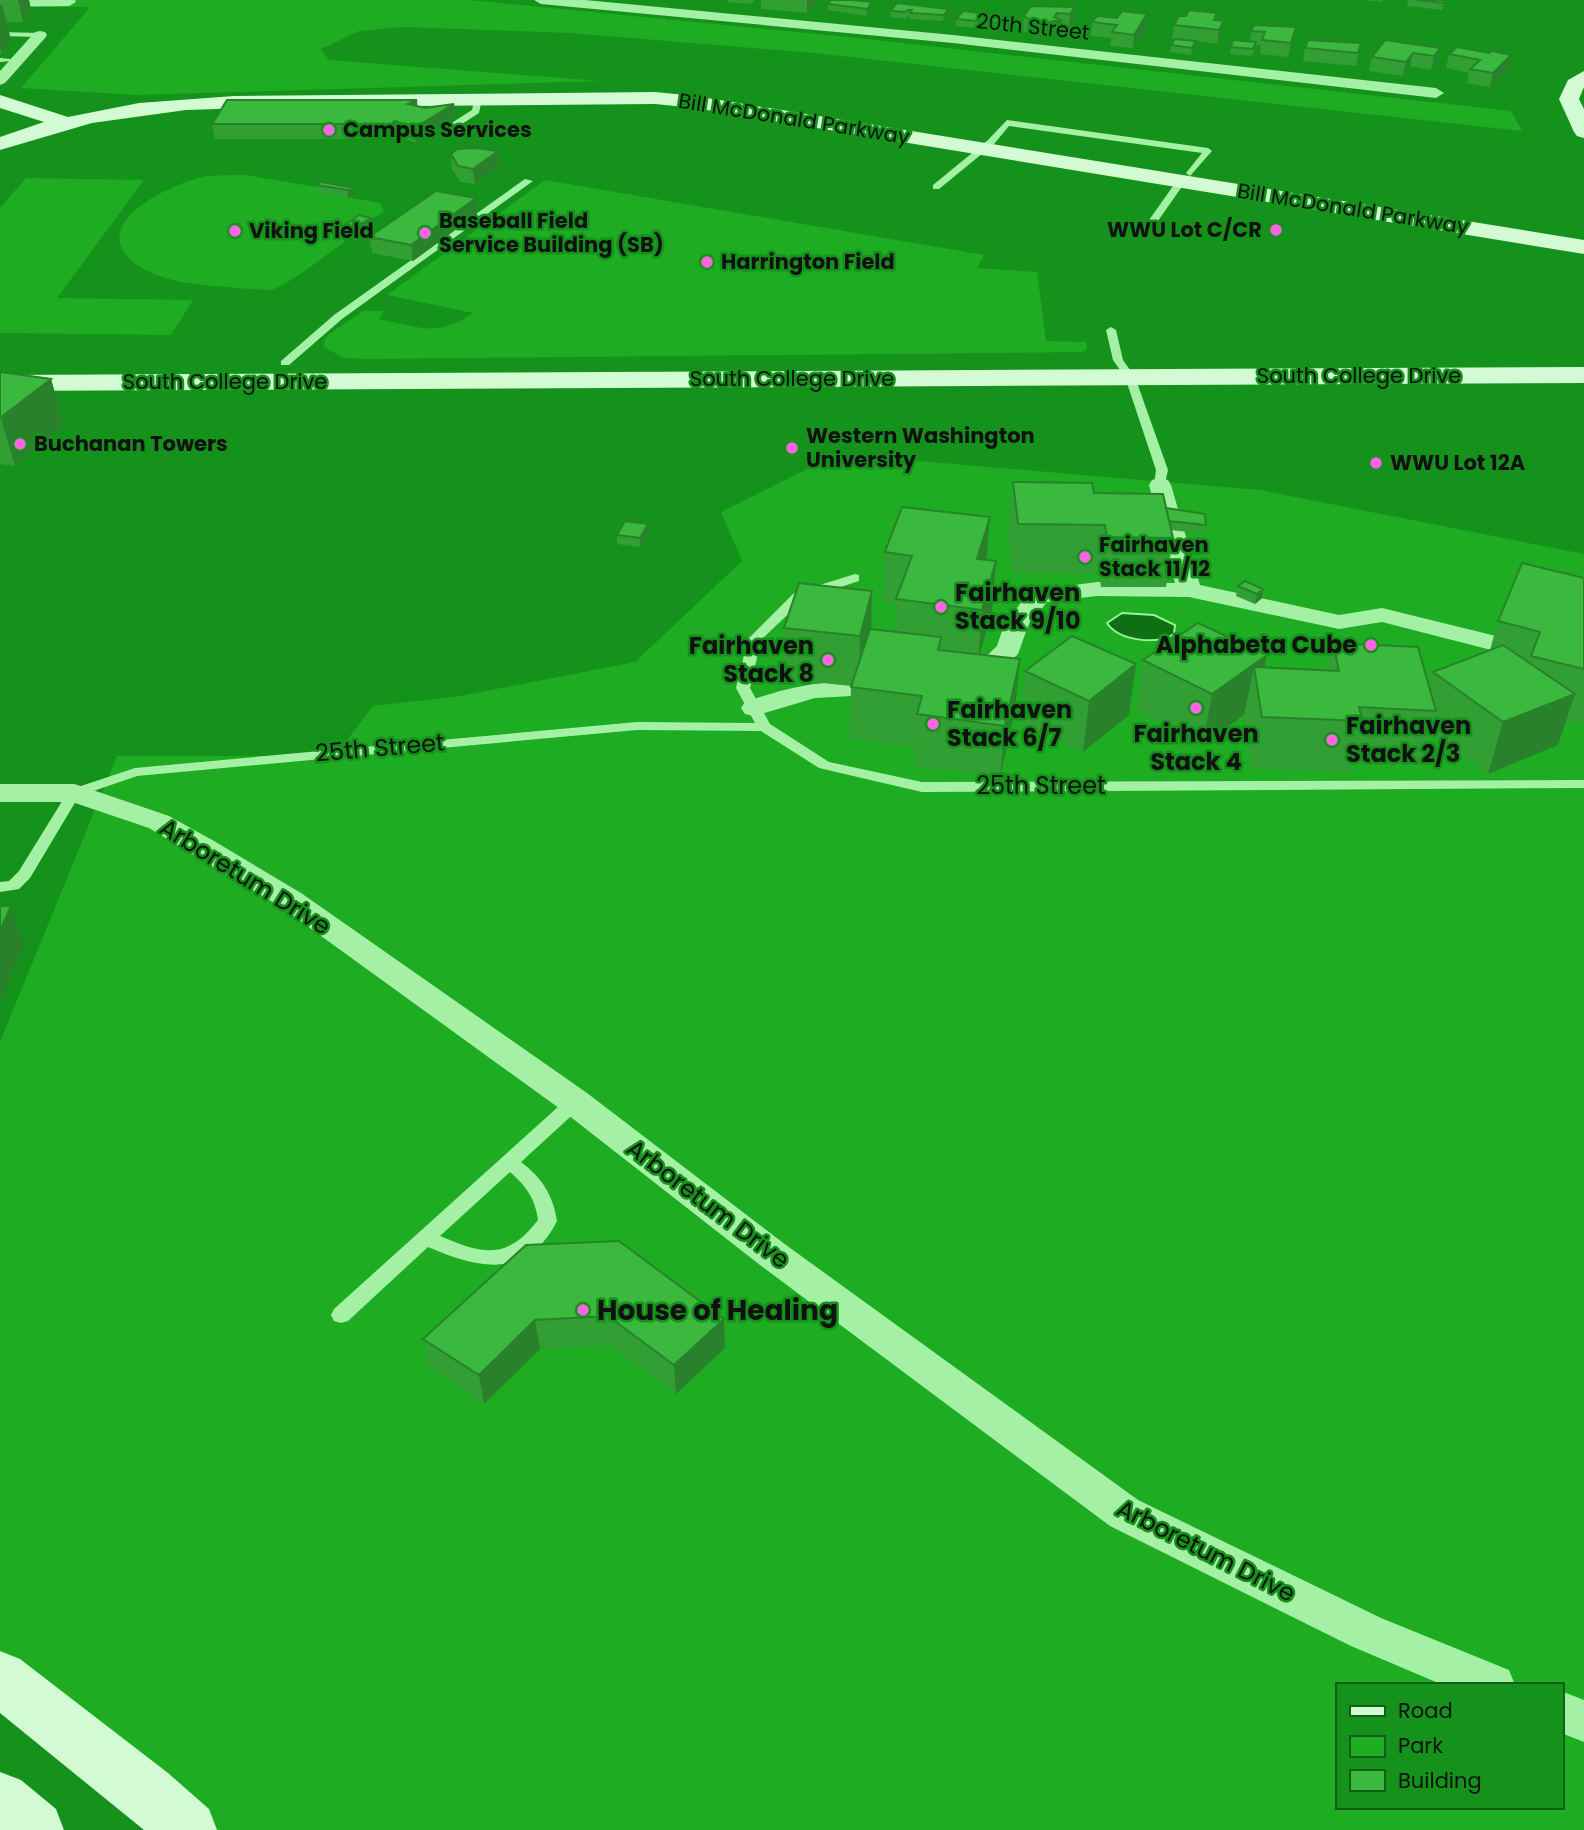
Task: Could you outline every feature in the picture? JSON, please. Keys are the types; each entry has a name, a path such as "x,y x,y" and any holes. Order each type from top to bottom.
{"main road":[{"path":"1581,82 1569,99 1584,132"},
{"name":"Bill McDonald Parkway","path":"0,136 143,101 234,93 655,92 715,97 1584,247"},
{"name":"Bill McDonald Parkway","path":"0,145 59,120 145,108 225,101 478,99 670,100 987,145"},
{"path":"0,101 59,120"},
{"name":"Bill McDonald Parkway","path":"1185,177 1584,234"},
{"name":"South College Drive","path":"0,383 1124,369 1584,359"},
{"name":"South College Drive","path":"0,365 285,363 1584,375"},
{"path":"0,1678 147,1794 188,1830"},
{"path":"0,1801 35,1830"}],"street":[{"name":"20th Street","path":"541,0 953,39 1436,93"},
{"path":"0,3 69,2"},
{"path":"0,80 40,35"},
{"path":"1160,485 1189,590"},
{"path":"947,686 982,674 1009,649 1016,625 1038,596 1097,589 1189,590 1339,622 1382,615 1495,643"},
{"path":"759,718 815,690 861,690 866,676 906,681"},
{"name":"25th Street","path":"0,793 74,793"},
{"name":"Arboretum Drive","path":"74,793 159,822 291,900 575,1102 773,1255 1124,1513 1366,1632 1489,1683"},
{"path":"1563,1713 1584,1721"}],"lane":[{"path":"0,34 40,35"},
{"path":"0,60 18,60"},
{"path":"442,133 476,111 478,99"},
{"path":"936,187 987,145 1007,123 1208,151 1185,177 1152,223"},
{"path":"285,363 338,317 527,181"},
{"path":"1111,330 1162,470 1160,485"},
{"path":"759,718 743,688 755,639 799,596 855,578"},
{"name":"25th Street","path":"74,793 135,772 327,752 759,718 824,765 922,787 1584,784"},
{"path":"0,887 15,885 25,874 74,793"},
{"path":"341,1315 575,1102"},
{"path":"425,1238 475,1259 507,1257 533,1242 548,1221 545,1200 532,1180 509,1162"}],"green space":[{"path":"51,0 470,0 858,38 1511,111 1522,131 814,53 571,33 403,27 359,31 321,49 329,60 600,81 136,95 21,88 90,7 45,7"},
{"name":"Viking Field","path":"245,175 323,188 319,192 380,203 384,212 340,236 345,242 292,279 271,290 174,280 148,271 127,256 120,242 122,228 131,215 145,203 195,179"},
{"path":"26,178 144,180 57,298 193,300 171,335 0,333 0,208"},
{"name":"Harrington Field","path":"545,180 984,255 977,268 1037,272 1046,341 1086,342 1087,349 1082,352 368,359 344,358 324,347 328,335 363,311 384,311 379,319 428,328 449,326 473,313 387,295"},
{"path":"837,454 1260,490 1584,554 1584,1830 203,1830 0,1651 0,1042 117,756 335,756 373,706 460,696 635,662 742,561 721,512"}],"shaded area":[{"path":"1122,613 1154,615 1175,625 1174,634 1148,640 1120,634 1107,623"}],"building":[{"path":"831,0 872,2 867,9 828,4"},
{"path":"1417,0 1444,0 1443,3"},
{"path":"897,3 948,9 944,15 910,13 912,10 890,11"},
{"path":"1031,6 1075,7 1070,14 1057,13 1054,17 1061,20 1037,24 1024,16"},
{"path":"1189,10 1217,13 1214,20 1224,21 1219,30 1174,25 1179,16 1186,16"},
{"path":"963,11 1004,16 998,23 956,19"},
{"path":"1122,11 1147,14 1134,35 1112,32 1117,25 1092,22 1097,16 1117,18"},
{"path":"1254,25 1296,27 1291,43 1262,40 1265,32 1251,31"},
{"path":"1175,39 1196,41 1192,48 1171,45"},
{"path":"1233,40 1256,42 1253,49 1231,47"},
{"path":"1308,40 1361,43 1358,53 1305,48"},
{"path":"1385,40 1440,48 1434,56 1413,53 1406,62 1372,57"},
{"path":"1457,47 1511,55 1493,73 1470,69 1480,60 1449,54"},
{"path":"227,100 417,100 408,104 425,108 454,104 414,128 395,121 391,124 212,124"},
{"path":"457,149 498,151 473,169 458,166 451,154"},
{"path":"321,182 354,188 347,190 317,185"},
{"path":"436,191 476,198 411,245 369,237"},
{"path":"359,215 370,218 347,234 340,229"},
{"path":"0,372 51,379 0,418"},
{"path":"1013,482 1092,483 1094,493 1163,494 1173,538 1107,537 1105,525 1018,524"},
{"path":"902,507 990,517 977,559 996,561 982,610 896,599 912,556 885,552"},
{"path":"1166,508 1205,514 1206,525 1169,521"},
{"path":"625,521 648,524 640,538 617,535"},
{"path":"1522,563 1584,578 1584,669 1531,656 1540,632 1498,621"},
{"path":"1245,581 1263,589 1257,594 1238,586"},
{"path":"799,583 872,591 860,636 784,628"},
{"path":"1198,623 1267,655 1212,694 1143,660"},
{"path":"870,629 941,637 938,650 1020,659 1005,726 917,714 922,696 851,687"},
{"path":"1072,636 1136,664 1089,701 1025,671"},
{"path":"1333,643 1418,647 1436,711 1359,707 1363,721 1262,717 1254,667 1339,671"},
{"path":"1503,645 1575,694 1503,722 1433,672"},
{"path":"0,906 11,906 0,931"},
{"path":"619,1241 724,1319 674,1365 608,1316 535,1320 479,1375 423,1339 526,1245"}],"place":[{"name":"Campus Services","path":"329,130"},
{"name":"WWU Lot C/CR","path":"1276,230"},
{"name":"Viking Field","path":"235,231"},
{"name":"Baseball Field Service Building (SB)","path":"425,233"},
{"name":"Harrington Field","path":"707,262"},
{"name":"Buchanan Towers","path":"20,444"},
{"name":"Western Washington University","path":"792,448"},
{"name":"WWU Lot 12A","path":"1376,463"},
{"name":"Fairhaven Stack 11/12","path":"1085,557"},
{"name":"Fairhaven Stack 9/10","path":"941,607"},
{"name":"Alphabeta Cube","path":"1371,645"},
{"name":"Fairhaven Stack 8","path":"828,660"},
{"name":"Fairhaven Stack 4","path":"1196,708"},
{"name":"Fairhaven Stack 6/7","path":"933,724"},
{"name":"Fairhaven Stack 2/3","path":"1332,740"},
{"name":"House of Healing","path":"583,1310"}]}
